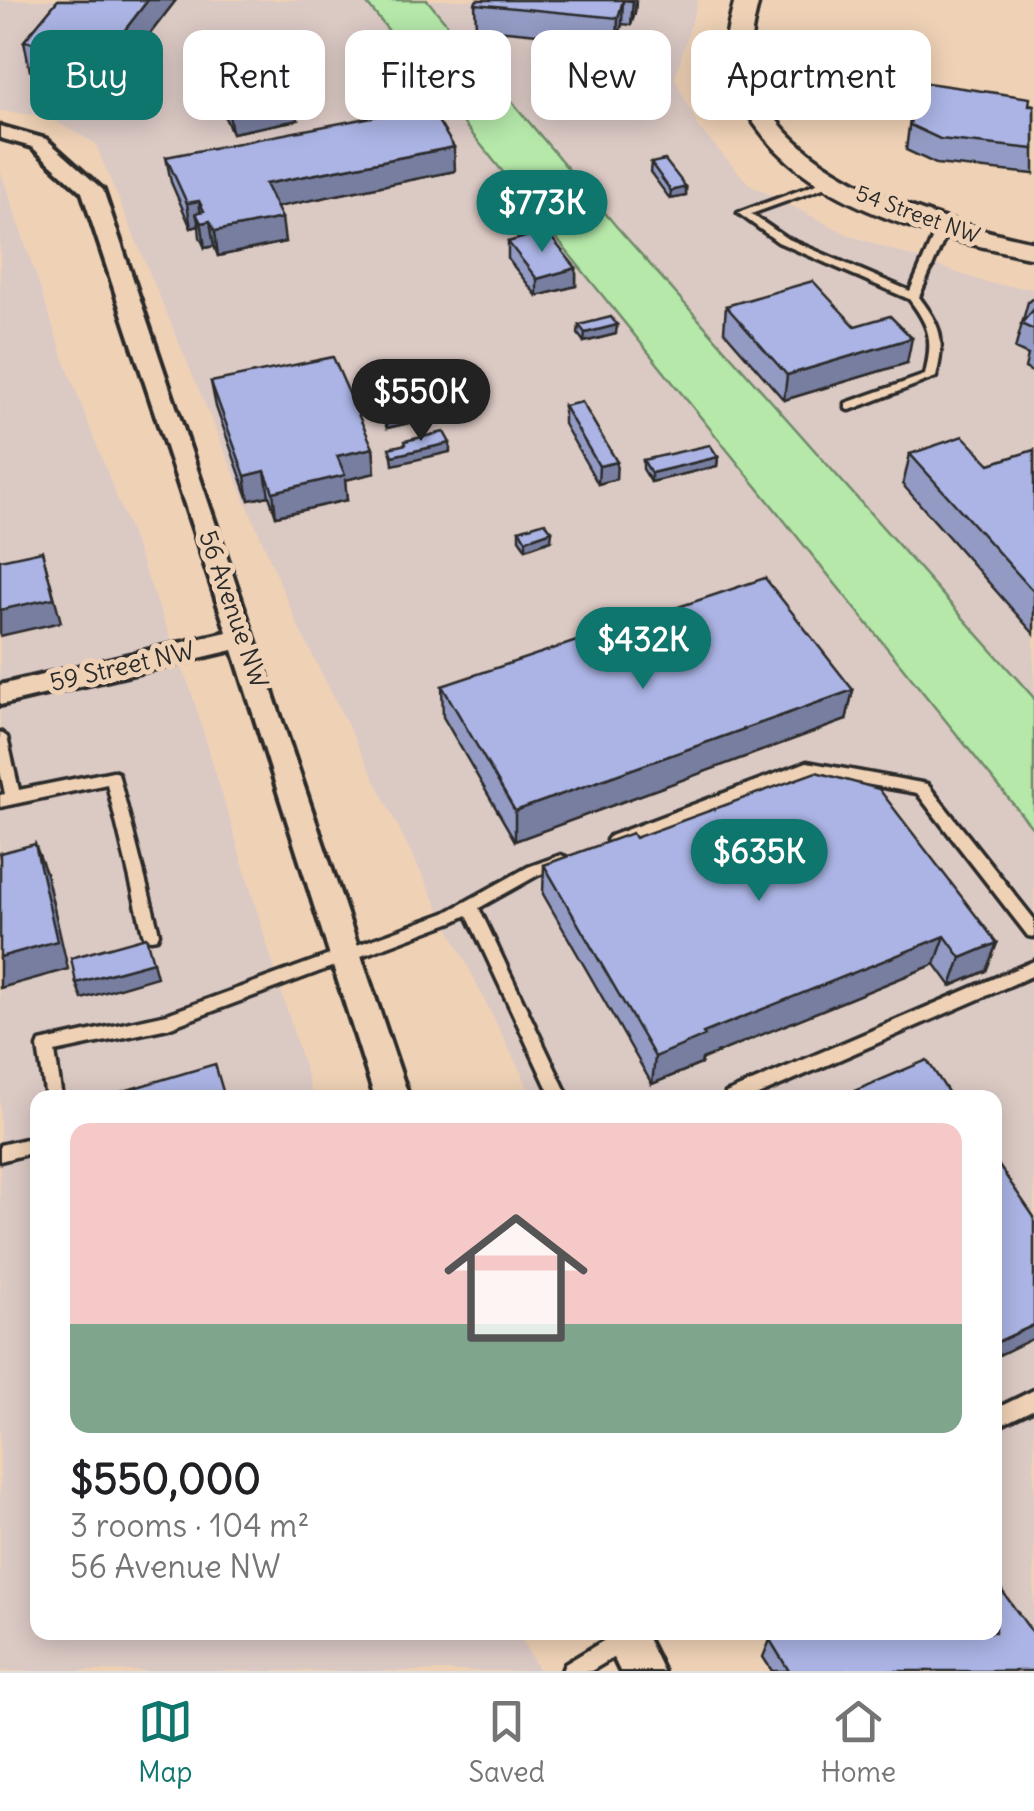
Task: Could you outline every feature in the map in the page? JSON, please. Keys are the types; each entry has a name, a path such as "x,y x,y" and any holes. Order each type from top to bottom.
{"street":[{"name":"54 Street NW","path":"748,0 737,39 740,75 777,138 807,165 833,181 944,228 1034,250"},
{"name":"56 Avenue NW","path":"0,132 39,143 92,190 244,638 390,1090"},
{"name":"59 Street NW","path":"0,694 244,638"}],"lane":[{"path":"833,181 742,212 782,240 913,297 934,324 939,343 930,377 850,406"},
{"path":"913,297 944,228"},
{"path":"0,737 7,799 112,777 151,933"},
{"path":"606,844 807,768 922,788 1034,931"},
{"path":"53,1090 46,1047 168,1021 470,906 533,871 570,858"},
{"path":"470,906 556,1090"},
{"path":"751,1090 1034,968"},
{"path":"0,1153 30,1145"},
{"path":"1002,1415 1034,1399"},
{"path":"572,1671 629,1648"}],"shaded area":[{"path":"0,0 364,0 388,30 345,30 345,120 461,120 1034,830 1034,1671 1002,1639 1002,1090 530,1090 298,626 95,143 52,120 163,120 163,30 30,30 30,114 0,111"},
{"path":"427,0 698,0 675,78 691,120 750,185 849,235 987,283 1034,289 1034,698 616,226 511,100 511,30 452,30"},
{"path":"0,169 65,362 191,691 311,1090 30,1090 30,1640 522,1640 539,1671 0,1671"}],"green space":[{"path":"364,0 427,0 452,30 388,30"},
{"path":"511,100 616,226 1034,698 1034,830 461,120 511,120"}],"building":[{"path":"58,0 148,0 125,30 33,30"},
{"path":"477,0 623,0 618,18 475,4"},
{"path":"931,84 1030,98 1029,105 1034,105 1034,149 940,139 910,125 911,120 931,120"},
{"path":"357,120 438,120 454,147 265,184 282,218 215,231 210,221 201,223 196,213 204,211 199,201 187,203 166,157"},
{"path":"665,160 686,187 671,191 651,163"},
{"path":"546,231 576,268 537,279 508,242"},
{"path":"813,281 855,326 890,316 912,338 787,375 726,306"},
{"path":"1034,309 1034,330 1021,324"},
{"path":"611,317 617,325 585,333 579,325"},
{"path":"333,357 373,448 337,456 345,475 273,492 265,471 245,476 211,382"},
{"path":"435,389 444,406 386,419 378,402"},
{"path":"582,402 617,462 599,466 564,406"},
{"path":"444,432 450,443 392,456 389,448 406,444 405,441"},
{"path":"963,436 990,464 1034,450 1034,592 910,454"},
{"path":"710,445 718,457 651,473 643,460"},
{"path":"545,522 552,531 526,540 519,530"},
{"path":"42,551 54,598 0,610 0,560"},
{"path":"765,578 853,690 515,811 442,686"},
{"path":"816,772 879,789 997,943 961,958 945,936 703,1033 705,1036 655,1057 544,865 632,833 635,838"},
{"path":"35,844 57,941 0,957 0,853"},
{"path":"146,937 153,962 76,983 71,958"},
{"path":"927,1060 947,1090 857,1090"},
{"path":"215,1064 223,1090 127,1090"},
{"path":"1002,1170 1034,1217 1034,1325 1002,1340"},
{"path":"1002,1591 1034,1635 1034,1671 789,1671 770,1640 1002,1640"}]}
